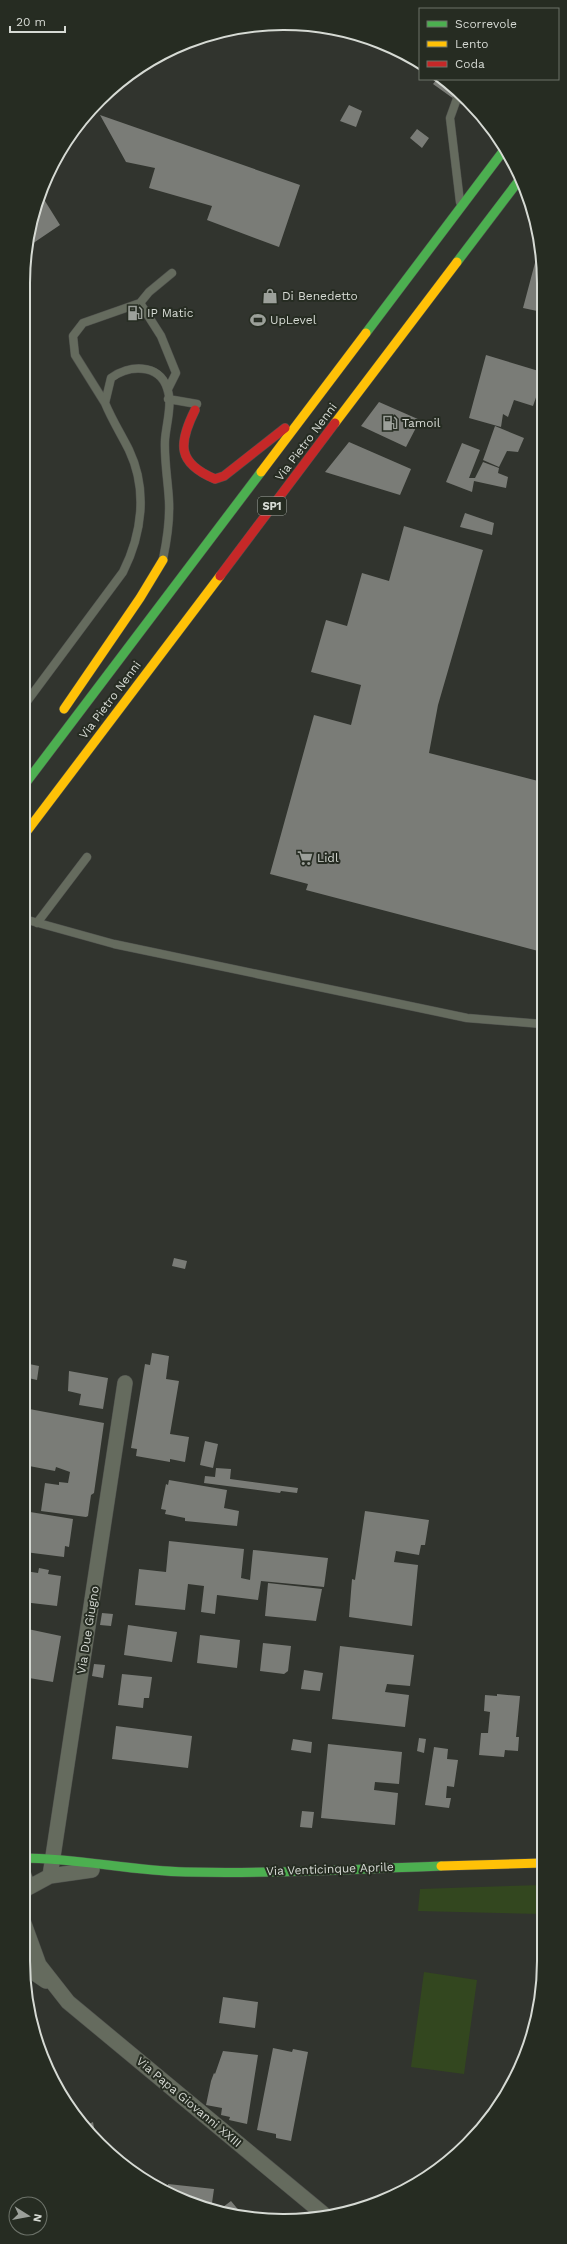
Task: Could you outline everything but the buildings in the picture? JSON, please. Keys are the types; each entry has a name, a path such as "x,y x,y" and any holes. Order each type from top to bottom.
{"main road":[{"name":"Via Pietro Nenni","path":"30,777 501,154"},
{"name":"Via Pietro Nenni","path":"30,827 517,183"},
{"path":"196,407 182,438 183,448 191,466 198,472 215,479 224,476 279,432 300,420"},
{"path":"60,714 140,598 163,560"},
{"name":"Via Venticinque Aprile","path":"30,1858 54,1858 118,1867 185,1872 314,1870 537,1863"}],"street":[{"name":"Via Due Giugno","path":"50,1876 54,1858 126,1383"},
{"name":"Via Venticinque Aprile","path":"30,1889 50,1876 118,1867"},
{"name":"Via Papa Giovanni XXIII","path":"30,1940 39,1965 53,1986 68,2002 320,2211"},
{"name":"Via Papa Giovanni XXIII","path":"31,1971 53,1986"}],"lane":[{"path":"457,99 450,118 460,208"},
{"path":"30,697 123,572 134,548 142,511 137,472 129,451 105,403 75,355 73,336 83,323 140,303 149,292 172,273"},
{"path":"140,303 161,336 176,373 168,389 165,441 169,503 169,533 163,560"},
{"path":"105,403 111,378 122,370 135,368 148,370 161,377 168,389"},
{"path":"168,399 196,407"},
{"path":"37,923 87,857"},
{"path":"30,921 114,944 467,1018 537,1024"}],"green space":[{"path":"537,1885 537,1914 418,1911 420,1889"},
{"path":"424,1972 477,1980 464,2074 411,2067"}],"traffic: fast":[{"path":"366,333 501,154"},
{"path":"457,262 517,183"},
{"path":"30,777 261,472"},
{"path":"30,1858 64,1860 186,1872 282,1872 441,1866"}],"traffic: slow":[{"path":"335,423 457,262"},
{"path":"261,472 366,333"},
{"path":"64,709 140,598 163,560"},
{"path":"30,827 220,576"},
{"path":"441,1866 537,1863"}],"traffic: jam":[{"path":"195,410 189,422 186,433 184,451 187,459 193,466 215,479 224,476 285,428"},
{"path":"220,576 335,423"}],"place":[{"name":"Di Benedetto","path":"270,296"},
{"name":"IP Matic","path":"135,313"},
{"name":"UpLevel","path":"258,320"},
{"name":"Tamoil","path":"390,423"},
{"name":"Lidl","path":"305,858"}]}
